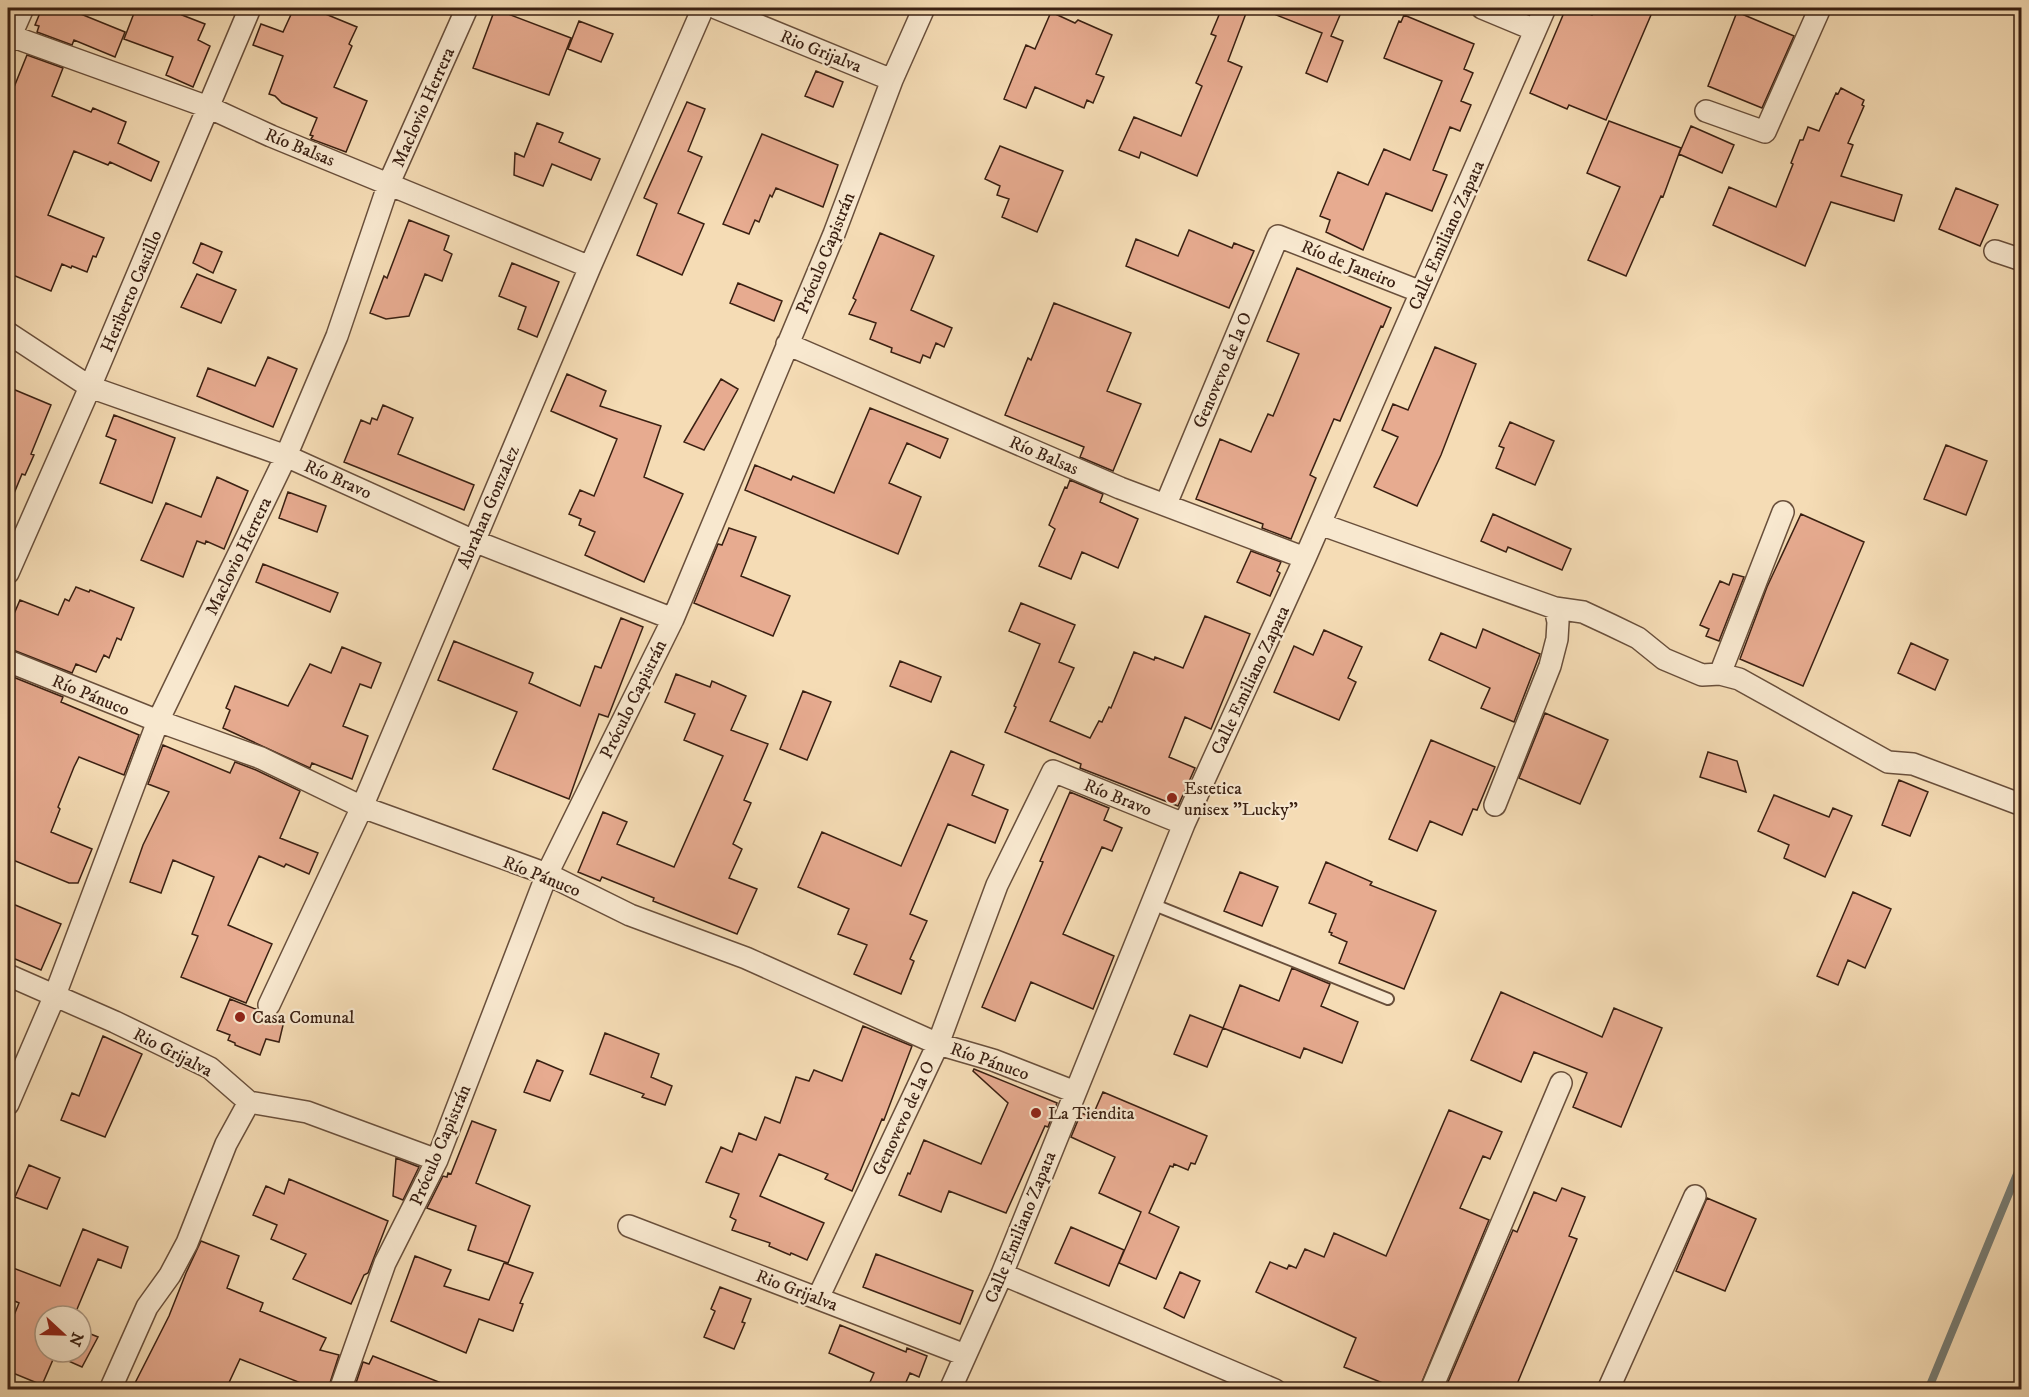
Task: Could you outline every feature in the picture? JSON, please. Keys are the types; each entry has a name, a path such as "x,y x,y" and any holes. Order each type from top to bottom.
{"street":[{"path":"8,37 23,8"},
{"name":"Heriberto Castillo","path":"8,573 90,387 250,8"},
{"name":"Maclovio Herrera","path":"8,1104 55,995 158,721 286,456 337,336 389,183 467,8"},
{"name":"Abrahan Gonzalez","path":"269,1005 362,807 590,267 703,8"},
{"name":"Rio Grijalva","path":"717,8 892,80"},
{"name":"Próculo Capistrán","path":"340,1389 385,1263 437,1160 547,874 673,619 834,234 892,80 924,8"},
{"path":"1482,8 1535,30"},
{"name":"Calle Emiliano Zapata","path":"950,1389 1002,1274 1184,824 1305,558 1545,8"},
{"path":"1706,111 1765,132 1820,8"},
{"name":"Río Balsas","path":"8,37 208,107 271,136 590,267"},
{"name":"Río de Janeiro","path":"1278,236 1420,292"},
{"name":"Genovevo de la O","path":"1166,504 1278,236"},
{"path":"1995,251 2022,260"},
{"name":"Río Bravo","path":"8,333 90,387 286,456 474,541 673,619"},
{"name":"Río Balsas","path":"787,344 1120,488 1305,558"},
{"path":"1720,674 1783,512"},
{"path":"1320,524 1555,609 1583,612 1638,638 1664,659 1702,675 1720,674 1739,679 1888,762 1913,764 2022,805"},
{"path":"1495,805 1550,666 1557,639 1558,622 1555,609"},
{"name":"Río Pánuco","path":"8,661 158,721 261,758 362,807 547,874 630,915 746,958 938,1044 993,1060 1075,1092"},
{"name":"Río Bravo","path":"1053,771 1184,824"},
{"name":"Genovevo de la O","path":"818,1298 938,1044 997,885 1053,771"},
{"name":"Rio Grijalva","path":"8,975 210,1068 249,1102"},
{"path":"1431,1389 1561,1083"},
{"path":"110,1389 147,1306 170,1275 187,1243 226,1144 249,1102 307,1112 437,1160"},
{"path":"1608,1389 1695,1196"},
{"name":"Rio Grijalva","path":"629,1226 965,1355"},
{"path":"1002,1274 1275,1389"}],"lane":[{"path":"1152,904 1388,999"}],"building":[{"path":"42,8 66,8 125,32 115,57 74,40 72,45 37,32 39,26 35,25"},
{"path":"136,8 185,8 182,15 205,24 198,40 210,46 193,87 166,75 173,57 124,39"},
{"path":"294,8 311,8 357,27 349,44 352,46 334,87 367,101 346,152 311,139 313,136 310,135 317,118 282,103 269,94 283,56 253,45 261,24 283,32"},
{"path":"1222,8 1248,8 1228,61 1242,67 1197,176 1141,152 1139,158 1119,150 1134,117 1181,136 1202,86 1196,83 1216,36 1211,34"},
{"path":"1262,8 1343,8 1331,36 1343,41 1327,82 1306,73 1322,33"},
{"path":"1566,8 1574,8 1592,15 1595,8 1654,8 1606,120 1569,105 1567,109 1530,93"},
{"path":"495,9 571,38 549,95 473,68"},
{"path":"1051,12 1075,23 1078,20 1112,35 1096,74 1104,77 1093,103 1087,100 1084,108 1035,87 1026,108 1004,99 1026,45 1035,49"},
{"path":"1737,12 1794,36 1762,108 1708,86"},
{"path":"1404,15 1474,44 1464,69 1473,73 1461,101 1471,105 1460,131 1450,127 1433,170 1447,175 1432,211 1386,193 1363,250 1326,232 1330,220 1320,216 1338,172 1368,185 1384,149 1410,160 1442,81 1384,58 1399,21 1401,22"},
{"path":"579,21 613,34 601,62 568,49"},
{"path":"27,55 63,68 52,96 91,112 93,108 126,122 118,143 159,162 151,181 110,162 108,165 74,151 48,215 104,238 87,272 62,264 51,291 8,273 8,102"},
{"path":"816,71 843,82 833,107 805,96"},
{"path":"1841,88 1864,100 1862,105 1864,106 1848,143 1853,145 1841,176 1902,195 1894,221 1831,202 1805,266 1713,225 1729,187 1776,207 1800,140 1803,140 1808,127 1819,131 1836,93 1838,94"},
{"path":"687,102 705,109 688,151 702,157 678,213 704,224 682,275 637,255 657,204 644,198"},
{"path":"1609,121 1681,148 1663,197 1661,196 1626,276 1588,260 1620,187 1587,173"},
{"path":"537,123 563,133 559,142 600,159 591,180 552,164 543,186 514,175 515,153 524,157"},
{"path":"1691,126 1734,145 1722,173 1679,154"},
{"path":"762,134 838,165 823,207 776,188 772,197 770,195 759,222 755,220 749,234 723,224"},
{"path":"1000,146 1063,171 1037,232 1002,217 1009,199 997,195 1000,186 985,179"},
{"path":"1956,188 1998,205 1980,246 1939,229"},
{"path":"409,220 449,236 444,250 452,254 442,281 425,274 409,316 386,319 370,313 384,276 387,278"},
{"path":"1189,230 1232,248 1234,243 1254,251 1229,308 1126,266 1136,239 1178,256"},
{"path":"880,233 934,256 911,310 952,328 944,347 936,343 930,358 923,355 920,363 891,352 892,348 870,339 876,323 849,314 856,300 853,298"},
{"path":"201,243 222,252 213,273 193,263"},
{"path":"512,263 559,282 537,337 518,329 526,307 499,296"},
{"path":"1297,268 1391,308 1340,421 1334,419 1310,475 1316,478 1291,539 1262,528 1263,524 1196,499 1220,439 1251,452 1268,414 1273,416 1299,354 1267,341"},
{"path":"197,274 236,290 221,323 181,307"},
{"path":"738,283 782,301 774,321 730,303"},
{"path":"1054,303 1131,333 1107,391 1141,404 1113,471 1080,457 1084,447 1005,415"},
{"path":"1435,347 1476,364 1441,455 1417,506 1374,487 1398,437 1382,430 1393,404 1408,410"},
{"path":"268,357 297,369 273,427 197,396 208,368 255,386"},
{"path":"567,374 606,391 600,406 661,426 644,477 683,494 644,582 585,555 595,532 579,525 581,519 569,514 580,490 594,496 617,439 551,411"},
{"path":"721,379 738,389 704,450 684,442"},
{"path":"8,387 51,405 31,454 34,455 25,475 22,474 8,508"},
{"path":"383,405 413,418 398,454 474,485 464,510 344,462 361,420 370,424 372,418 377,420"},
{"path":"870,408 948,439 940,458 907,443 889,483 921,497 898,554 745,490 755,465 791,480 793,476 834,493"},
{"path":"114,415 175,438 152,503 100,483 116,440 106,436"},
{"path":"1510,422 1554,441 1535,485 1496,468 1504,448 1499,446"},
{"path":"1946,445 1987,461 1966,515 1924,499"},
{"path":"217,477 248,491 224,549 206,541 205,544 197,541 183,577 141,560 166,503 201,517"},
{"path":"1070,480 1103,494 1100,502 1138,519 1118,568 1082,552 1071,579 1039,566 1055,529 1049,525"},
{"path":"288,492 326,506 317,532 279,518"},
{"path":"1493,514 1571,549 1562,570 1508,547 1506,552 1481,541"},
{"path":"1801,514 1864,542 1803,686 1740,659 1767,587"},
{"path":"729,528 756,537 741,576 790,596 773,636 694,603 718,544 722,545"},
{"path":"1251,551 1281,562 1277,571 1280,573 1270,596 1237,582"},
{"path":"263,564 338,593 330,612 256,582"},
{"path":"1733,574 1744,577 1719,641 1706,636 1709,629 1700,625 1720,581 1729,585"},
{"path":"76,587 89,592 90,590 134,608 121,640 117,638 109,658 104,655 96,672 76,664 72,673 8,648 8,628 20,600 58,615 65,599 69,601"},
{"path":"1021,603 1075,625 1059,662 1074,668 1050,721 1090,738 1099,721 1102,722 1109,707 1111,708 1134,652 1183,668 1205,616 1250,634 1211,729 1185,717 1169,757 1195,768 1178,806 1080,768 1081,764 1005,732 1040,644 1009,631"},
{"path":"621,618 643,627 608,717 599,714 569,799 493,769 517,712 438,680 454,641 533,673 529,683 580,706 595,666 601,668"},
{"path":"1483,629 1540,654 1514,722 1481,708 1490,688 1429,660 1441,633 1476,648"},
{"path":"1324,630 1362,647 1348,678 1356,682 1339,720 1274,692 1294,646 1313,655"},
{"path":"1911,643 1948,660 1935,690 1898,673"},
{"path":"342,647 381,663 371,688 360,684 343,726 368,736 352,779 312,763 310,768 223,728 230,710 226,708 235,686 288,706 310,664 331,673"},
{"path":"900,661 941,677 931,702 890,686"},
{"path":"676,674 710,687 712,681 746,696 731,730 768,744 744,800 751,803 733,844 742,849 729,878 757,889 737,934 653,901 654,898 602,877 600,881 578,872 603,812 627,822 617,844 674,867 723,756 684,740 695,714 665,702"},
{"path":"8,675 63,697 61,702 139,735 124,775 79,757 74,767 51,832 92,849 78,883 69,883 8,858"},
{"path":"803,691 831,702 807,760 780,749"},
{"path":"1545,713 1608,740 1580,804 1519,778"},
{"path":"1431,740 1495,767 1477,810 1473,809 1462,835 1430,821 1417,851 1389,839"},
{"path":"163,745 230,773 235,762 300,791 280,838 318,853 309,874 286,864 284,867 259,856 228,925 272,944 246,1003 181,977 198,936 192,934 214,877 173,860 161,893 130,882 143,845 169,792 148,784"},
{"path":"951,751 984,765 972,795 1008,810 995,843 948,824 910,914 927,921 910,959 914,961 901,994 854,974 867,945 838,934 849,909 798,887 822,832 901,866"},
{"path":"1708,752 1737,761 1746,792 1700,777"},
{"path":"1899,780 1928,792 1910,836 1882,825"},
{"path":"1070,792 1109,808 1104,820 1122,828 1112,851 1102,847 1063,934 1114,956 1093,1009 1031,982 1015,1021 982,1007"},
{"path":"1774,795 1829,817 1833,808 1852,816 1825,877 1784,858 1789,845 1758,831"},
{"path":"1326,862 1372,882 1370,885 1436,911 1404,989 1339,963 1347,942 1329,932 1336,914 1309,903"},
{"path":"1240,872 1278,887 1262,926 1224,911"},
{"path":"1853,892 1891,909 1865,968 1848,960 1838,985 1817,976"},
{"path":"8,902 61,924 41,970 8,956"},
{"path":"1292,968 1330,984 1321,1006 1358,1022 1342,1063 1304,1048 1300,1058 1223,1028 1240,985 1279,1001"},
{"path":"1501,992 1602,1037 1614,1008 1662,1028 1621,1127 1573,1107 1587,1073 1534,1052 1521,1082 1471,1060"},
{"path":"230,999 258,1010 264,1017 274,1017 284,1021 279,1042 266,1039 260,1055 228,1040 230,1035 217,1030"},
{"path":"1190,1015 1223,1028 1207,1067 1174,1054"},
{"path":"863,1026 912,1046 884,1120 882,1119 852,1191 825,1179 828,1174 779,1154 760,1196 824,1223 807,1260 769,1246 770,1243 732,1230 736,1220 730,1217 739,1194 706,1182 721,1147 732,1152 739,1133 756,1140 765,1117 780,1123 796,1077 809,1081 814,1070 842,1081"},
{"path":"605,1033 659,1054 651,1077 672,1086 665,1105 642,1097 644,1094 590,1074"},
{"path":"103,1036 142,1054 105,1137 61,1120 72,1093 79,1096"},
{"path":"537,1060 563,1071 550,1101 524,1092"},
{"path":"974,1069 1057,1103 1048,1127 1045,1126 1006,1213 949,1191 941,1212 899,1195 924,1140 981,1164 1008,1103 973,1071"},
{"path":"1103,1092 1207,1136 1195,1164 1191,1163 1188,1170 1174,1164 1173,1167 1170,1166 1149,1213 1179,1227 1156,1279 1119,1263 1141,1212 1099,1193 1115,1157 1071,1137 1081,1113 1092,1117"},
{"path":"1449,1110 1502,1132 1490,1159 1483,1156 1460,1208 1489,1220 1419,1389 1397,1389 1344,1367 1356,1338 1256,1292 1270,1262 1287,1269 1289,1265 1296,1268 1305,1249 1324,1257 1334,1233 1386,1256"},
{"path":"472,1121 496,1130 476,1183 530,1206 508,1263 468,1250 476,1226 427,1208 443,1176 447,1177 448,1173 451,1174"},
{"path":"396,1158 419,1167 403,1200 393,1196"},
{"path":"29,1165 60,1178 47,1209 15,1197"},
{"path":"289,1179 388,1221 368,1273 364,1275 351,1304 293,1279 306,1254 271,1239 277,1225 253,1215 266,1186 284,1194"},
{"path":"1562,1188 1585,1197 1569,1236 1577,1239 1515,1389 1445,1389 1513,1230 1517,1232 1534,1192 1556,1201"},
{"path":"1707,1198 1756,1219 1725,1291 1676,1271"},
{"path":"1071,1227 1124,1250 1109,1286 1055,1263"},
{"path":"83,1229 128,1247 121,1268 98,1259 79,1304 33,1304 33,1364 51,1364 42,1385 8,1371 8,1330 19,1303 8,1298 8,1266 60,1286"},
{"path":"201,1241 239,1256 227,1288 263,1303 260,1311 326,1338 320,1350 339,1355 328,1389 316,1389 240,1359 226,1389 132,1389 169,1316"},
{"path":"876,1254 973,1291 960,1324 863,1287"},
{"path":"415,1256 451,1270 444,1286 489,1300 504,1263 533,1273 520,1303 523,1304 513,1331 479,1319 466,1353 391,1321"},
{"path":"1180,1272 1200,1281 1184,1318 1164,1308"},
{"path":"720,1287 751,1299 742,1322 745,1323 734,1349 704,1337 715,1311 711,1309"},
{"path":"840,1325 906,1352 907,1348 927,1356 919,1377 910,1373 903,1389 867,1389 874,1373 829,1353"},
{"path":"93,1335 98,1337 93,1346"},
{"path":"373,1356 454,1389 354,1389 363,1362 369,1364"}],"waterway":[{"path":"1928,1390 2022,1162"}],"place":[{"name":"Estetica unisex \"Lucky\"","path":"1172,798"},
{"name":"Casa Comunal","path":"240,1017"},
{"name":"La Tiendita","path":"1036,1113"}]}
